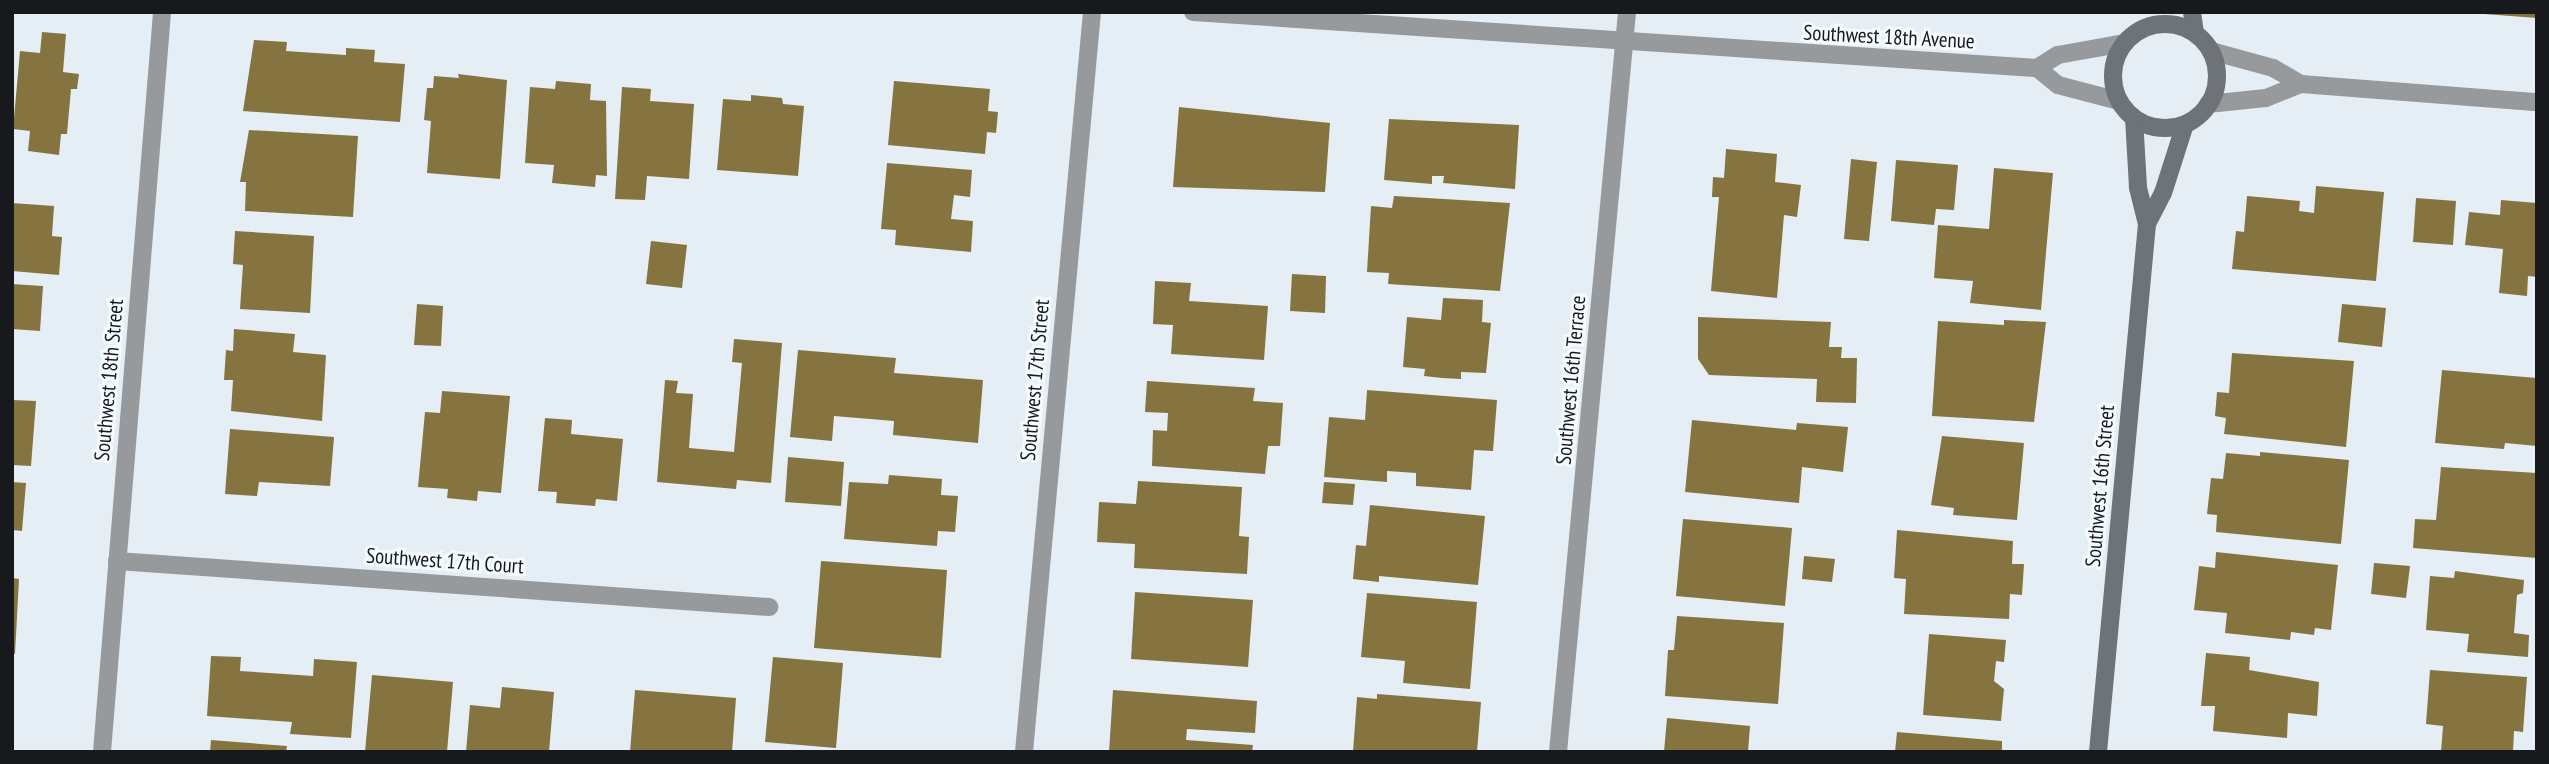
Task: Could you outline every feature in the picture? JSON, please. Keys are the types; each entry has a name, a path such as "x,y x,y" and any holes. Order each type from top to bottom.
{"street":[{"name":"Southwest 18th Street","path":"102,752 162,12"},
{"name":"Southwest 17th Street","path":"1024,752 1092,12"},
{"name":"Southwest 18th Avenue","path":"1193,12 1624,44 2038,68 2058,55 2124,43"},
{"name":"Southwest 16th Terrace","path":"1558,752 1627,12"},
{"path":"2192,12 2195,33"},
{"path":"2144,20 2178,25 2195,33 2211,51 2217,78 2208,104 2186,124 2168,128 2134,118 2119,101 2112,71 2124,43 2144,20"},
{"path":"2211,51 2273,68 2301,84 2537,102"},
{"path":"2038,68 2057,85 2119,101"},
{"path":"2208,104 2266,98 2301,84"},
{"name":"Southwest 16th Street","path":"2098,752 2147,224 2138,187 2134,118"},
{"name":"Southwest 16th Street","path":"2147,224 2163,193 2186,124"},
{"name":"Southwest 17th Court","path":"117,561 769,607"}],"building":[{"path":"2537,12 2537,18 2484,14"},
{"path":"42,32 66,34 63,72 79,74 77,89 71,89 67,134 61,134 59,155 28,151 30,131 13,129 20,51 40,53"},
{"path":"254,40 287,42 286,51 346,55 346,48 375,50 374,62 405,64 400,122 243,111"},
{"path":"458,74 507,80 500,179 427,173 431,121 424,120 427,88 433,88 434,76 459,78"},
{"path":"556,81 591,84 590,100 606,101 607,176 596,175 595,187 552,183 554,165 525,163 530,87 555,89"},
{"path":"894,81 990,89 988,111 998,112 996,133 987,132 985,154 888,145"},
{"path":"622,87 651,89 650,101 694,104 689,179 647,176 645,200 615,199"},
{"path":"751,95 782,98 783,104 804,106 798,176 717,170 723,99 751,101"},
{"path":"1179,107 1330,123 1325,192 1173,187"},
{"path":"1389,119 1519,125 1515,189 1443,183 1444,176 1432,176 1432,184 1384,180"},
{"path":"249,130 358,136 353,217 245,211 246,182 240,182"},
{"path":"1726,149 1777,154 1775,182 1801,185 1797,217 1784,215 1777,298 1711,291 1719,197 1712,197 1713,177 1724,178"},
{"path":"1851,159 1877,162 1869,241 1844,239"},
{"path":"1896,160 1958,165 1954,210 1936,209 1934,225 1891,221"},
{"path":"887,163 972,170 970,197 954,195 951,219 973,221 971,252 895,245 896,230 881,229"},
{"path":"1994,168 2053,173 2041,310 1970,303 1973,281 1934,278 1938,225 1989,229"},
{"path":"2316,186 2384,192 2376,281 2232,269 2236,231 2244,232 2247,196 2300,201 2299,211 2314,213"},
{"path":"1394,196 1510,203 1500,291 1388,284 1389,273 1367,272 1371,206 1392,208"},
{"path":"2416,198 2456,201 2453,245 2413,242"},
{"path":"2501,200 2537,203 2537,277 2528,276 2527,296 2499,293 2503,249 2465,245 2469,212 2500,215"},
{"path":"12,203 54,206 52,236 62,237 59,275 12,271"},
{"path":"235,231 314,236 310,313 240,309 243,265 233,264"},
{"path":"651,241 687,245 682,288 646,284"},
{"path":"1292,274 1326,276 1325,313 1290,311"},
{"path":"1155,281 1191,283 1189,301 1268,306 1264,360 1171,354 1173,325 1153,324"},
{"path":"12,284 43,286 40,331 12,329"},
{"path":"1443,298 1483,300 1482,322 1491,323 1486,373 1461,372 1461,379 1442,378 1424,376 1425,369 1403,367 1407,317 1441,320"},
{"path":"417,304 443,306 441,346 414,345"},
{"path":"2342,304 2386,308 2382,347 2338,342"},
{"path":"1698,317 1831,322 1829,347 1842,347 1841,358 1857,358 1856,403 1816,402 1817,379 1709,375 1698,359"},
{"path":"2004,320 2046,322 2034,422 1932,416 1938,321 2004,325"},
{"path":"234,329 295,334 293,352 326,355 322,421 231,411 233,380 224,380 226,350 233,351"},
{"path":"734,339 782,343 771,483 737,480 736,489 657,482 665,380 678,381 676,393 693,394 689,448 734,452 742,363 732,362"},
{"path":"798,350 896,358 894,373 983,380 978,443 893,435 894,421 834,416 832,441 790,437"},
{"path":"2232,353 2354,361 2346,447 2224,434 2226,418 2215,416 2217,392 2229,393"},
{"path":"2442,370 2537,378 2537,446 2505,443 2504,449 2435,443"},
{"path":"1147,381 1255,388 1253,401 1283,403 1280,446 1268,446 1265,474 1152,466 1153,430 1167,431 1168,413 1145,412"},
{"path":"1367,390 1497,400 1493,451 1474,450 1471,490 1416,486 1416,473 1387,471 1387,482 1324,477 1329,417 1365,420"},
{"path":"442,391 510,396 501,493 478,491 477,501 447,498 448,489 418,487 425,412 440,413"},
{"path":"12,400 36,401 31,466 12,465"},
{"path":"545,418 572,420 571,434 623,439 617,501 596,499 595,506 556,503 557,492 538,491"},
{"path":"1692,420 1796,430 1797,423 1848,427 1843,472 1802,467 1799,503 1685,492"},
{"path":"230,429 334,437 330,486 259,482 257,496 225,494"},
{"path":"1942,436 2024,443 2017,520 1953,515 1954,508 1931,505"},
{"path":"2260,452 2349,460 2341,544 2216,532 2217,515 2207,514 2211,478 2223,479 2226,453 2260,456"},
{"path":"788,457 844,462 841,506 785,502"},
{"path":"2441,467 2537,473 2537,558 2413,548 2415,519 2436,520"},
{"path":"889,475 942,479 941,495 958,496 955,532 938,531 937,546 844,539 849,482 888,484"},
{"path":"1138,481 1242,487 1239,536 1249,537 1247,574 1134,568 1135,544 1097,542 1099,502 1136,504"},
{"path":"12,482 26,483 22,531 12,530"},
{"path":"1324,482 1355,484 1353,505 1322,503"},
{"path":"1370,505 1485,516 1478,585 1379,576 1379,582 1353,579 1356,545 1366,546"},
{"path":"1683,519 1792,528 1785,606 1676,596"},
{"path":"1897,530 2013,541 2012,564 2024,564 2022,595 2010,594 2009,619 1904,614 1906,579 1894,578"},
{"path":"2216,552 2338,565 2331,630 2315,628 2314,635 2291,632 2290,640 2225,633 2227,613 2194,610 2199,566 2215,568"},
{"path":"1804,556 1835,559 1832,582 1802,579"},
{"path":"821,561 947,570 941,658 814,648"},
{"path":"2374,563 2410,566 2406,598 2371,594"},
{"path":"2455,571 2524,580 2523,593 2517,595 2514,633 2529,635 2528,657 2467,652 2469,634 2426,630 2430,576 2454,578"},
{"path":"12,578 19,579 15,654 12,653"},
{"path":"1135,592 1253,600 1248,667 1131,659"},
{"path":"1367,593 1477,602 1470,689 1403,683 1405,661 1361,657"},
{"path":"1677,616 1784,623 1778,704 1665,696 1668,650 1674,650"},
{"path":"1929,634 2006,640 2004,662 1996,661 1994,681 2004,689 2001,721 1923,715"},
{"path":"2206,653 2250,657 2249,670 2319,682 2317,716 2288,713 2287,738 2213,731 2215,706 2201,706"},
{"path":"211,656 241,657 240,671 313,676 314,659 357,662 351,738 290,734 292,722 207,716"},
{"path":"773,657 843,663 836,748 765,742"},
{"path":"2430,670 2527,677 2523,732 2514,731 2513,752 2441,752 2443,726 2426,724"},
{"path":"372,675 453,682 447,752 365,752"},
{"path":"502,687 554,692 549,752 466,752 470,705 500,708"},
{"path":"635,690 736,698 732,752 630,752"},
{"path":"1113,690 1257,701 1255,733 1187,729 1186,740 1253,745 1252,752 1109,752"},
{"path":"1377,694 1481,702 1477,752 1353,752 1357,697 1377,699"},
{"path":"1667,718 1750,726 1748,752 1664,752"},
{"path":"1897,732 2002,741 2002,752 1895,752"},
{"path":"211,740 287,746 286,752 210,752"}]}
